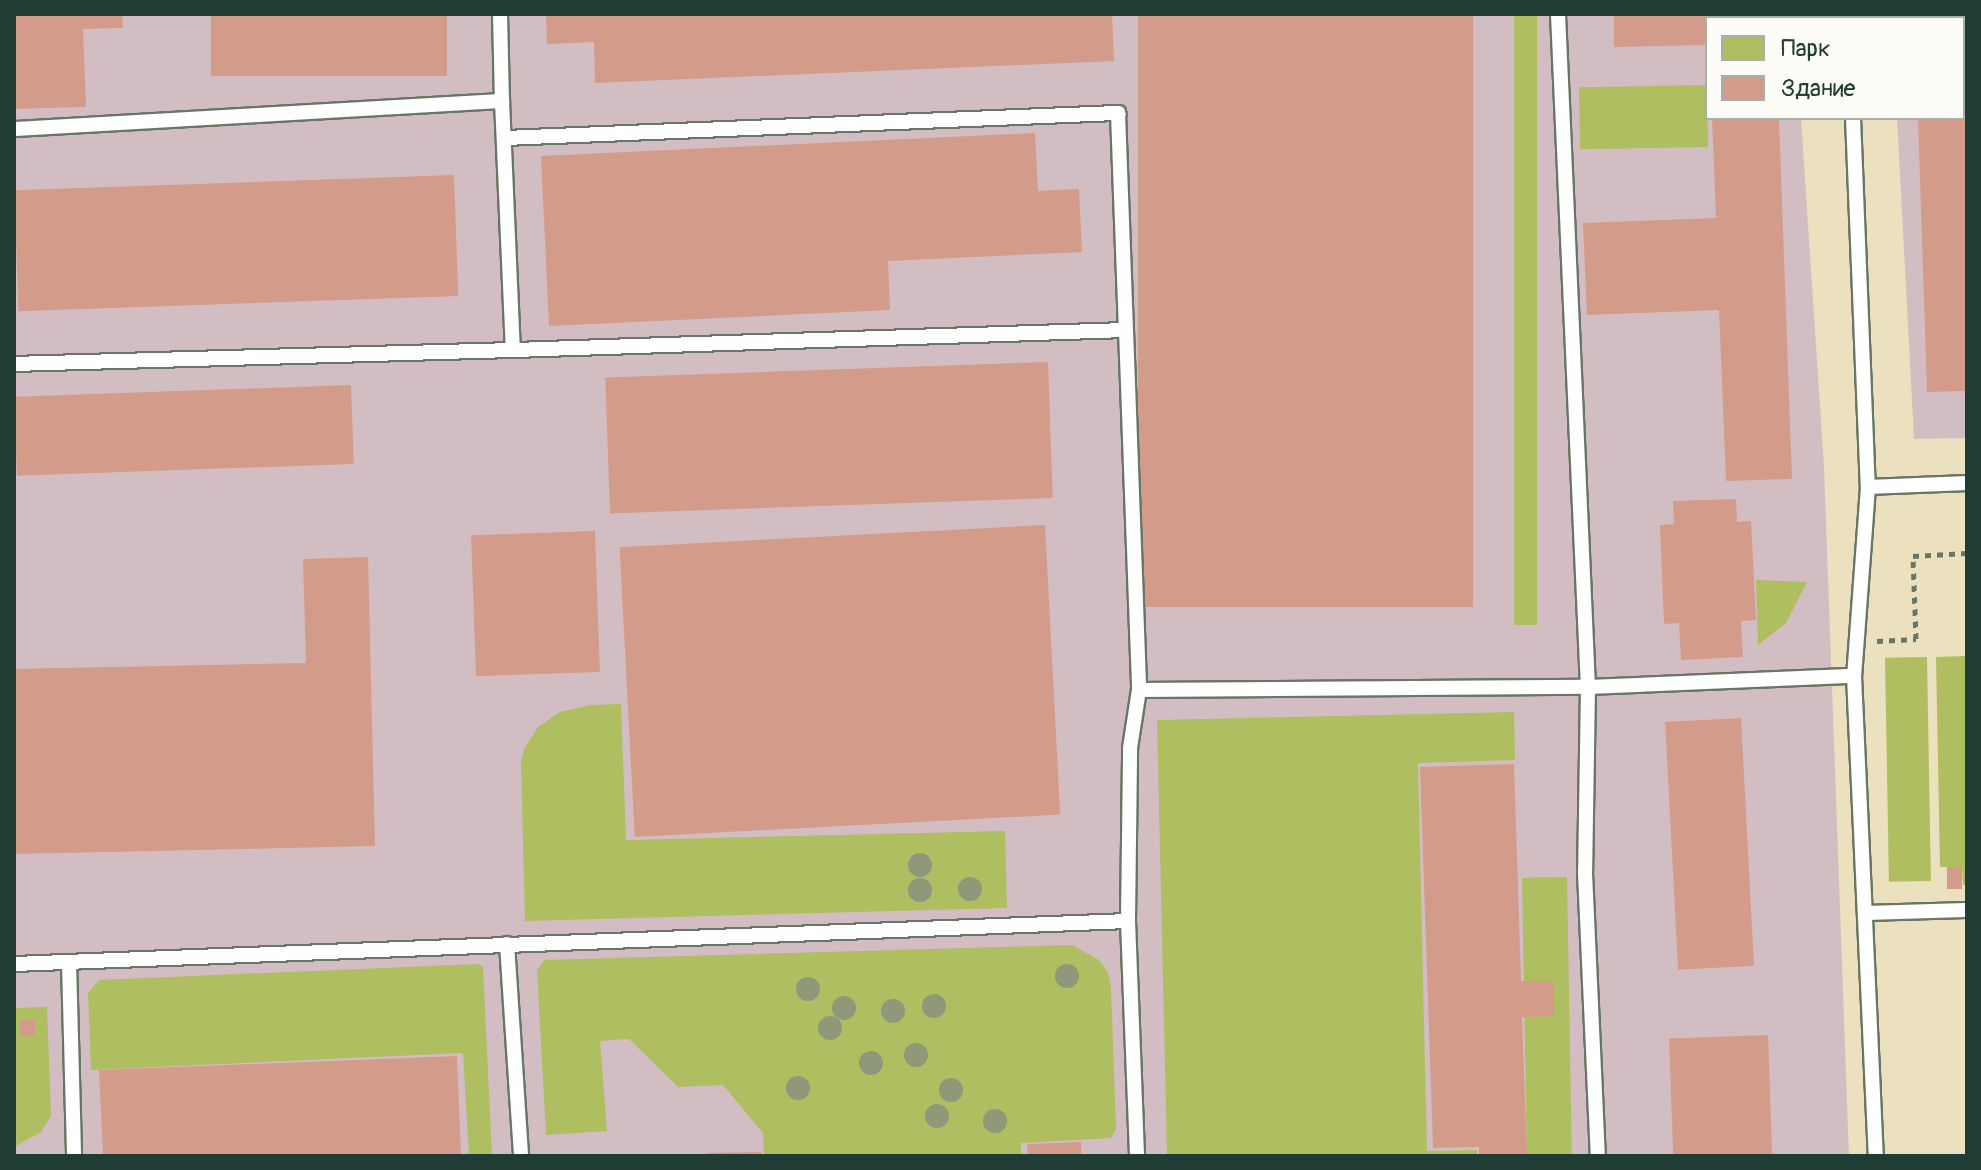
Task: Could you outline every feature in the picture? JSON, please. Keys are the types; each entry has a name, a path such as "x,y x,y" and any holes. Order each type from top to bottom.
{"lane":[{"path":"500,14 513,350"},
{"path":"1558,14 1588,687 1585,873 1598,1156"},
{"path":"14,129 502,101"},
{"path":"505,138 1118,113 1139,690 1130,748 1128,921 1137,1156"},
{"path":"1853,120 1868,487 1854,676 1876,1156"},
{"path":"14,364 1126,330"},
{"path":"1868,487 1967,483"},
{"path":"1139,690 1588,687 1854,676"},
{"path":"1865,913 1967,910"},
{"path":"14,964 1128,921"},
{"path":"507,944 521,1156"},
{"path":"69,962 74,1156"}],"path":[{"path":"1856,643 1916,639 1913,556 1967,553"}],"shaded area":[{"path":"14,14 1794,14 1705,16 1705,120 1801,120 1824,466 1849,1156 14,1156"},
{"path":"1967,14 1967,438 1914,439 1897,120 1965,120 1965,16 1891,16"}],"green space":[{"path":"1514,14 1537,14 1537,625 1514,625"},
{"path":"1705,85 1708,147 1580,149 1579,87"},
{"path":"1756,580 1807,582 1786,623 1758,645"},
{"path":"1967,656 1967,885 1963,885 1962,867 1940,867 1936,657"},
{"path":"1927,657 1931,881 1889,882 1885,658"},
{"path":"621,704 626,840 1005,831 1007,908 525,921 521,761 524,749 538,727 560,712 590,705"},
{"path":"1514,712 1515,760 1418,763 1427,1151 1477,1150 1477,1156 1167,1156 1157,720"},
{"path":"1567,877 1572,1156 1527,1156 1522,878"},
{"path":"1072,945 1099,960 1108,972 1116,1129 1111,1138 1021,1143 1021,1156 764,1156 763,1133 723,1085 678,1087 629,1039 600,1041 607,1131 546,1135 537,970 544,960"},
{"path":"478,964 483,967 492,1156 469,1156 463,1053 91,1070 88,993 99,980"},
{"path":"47,1007 51,1116 41,1132 14,1147 14,1008"}],"building":[{"path":"14,14 122,14 123,28 83,29 86,107 14,109"},
{"path":"211,14 447,14 447,76 211,76"},
{"path":"546,14 1112,14 1114,61 595,83 594,42 547,44"},
{"path":"1138,14 1473,14 1473,607 1138,607"},
{"path":"1614,14 1718,14 1705,16 1705,45 1614,47"},
{"path":"1967,14 1967,391 1927,392 1918,120 1965,120 1965,16 1915,16"},
{"path":"1712,120 1779,120 1792,479 1726,481 1719,310 1587,315 1583,223 1716,218"},
{"path":"1035,133 1038,191 1079,189 1082,252 888,261 890,310 549,326 541,156"},
{"path":"454,175 458,296 18,311 14,190"},
{"path":"1048,362 1053,498 610,513 605,377"},
{"path":"351,385 354,464 17,476 14,397"},
{"path":"1736,499 1737,522 1751,521 1756,620 1741,621 1743,657 1681,660 1679,623 1664,624 1660,525 1674,524 1673,501"},
{"path":"1045,525 1060,815 635,837 620,547"},
{"path":"595,531 600,672 476,676 471,535"},
{"path":"368,557 375,846 14,854 14,669 306,663 303,559"},
{"path":"1741,718 1754,966 1678,970 1665,722"},
{"path":"1514,764 1521,981 1553,981 1554,1016 1522,1017 1527,1156 1479,1156 1479,1147 1433,1148 1420,767"},
{"path":"1947,867 1962,867 1962,889 1947,889"},
{"path":"20,1020 35,1020 35,1036 20,1036"},
{"path":"1768,1035 1772,1156 1673,1156 1669,1038"},
{"path":"457,1056 461,1156 103,1156 99,1070"},
{"path":"1081,1142 1081,1156 1028,1156 1027,1144"},
{"path":"761,1152 761,1156 707,1156 707,1153"}]}
